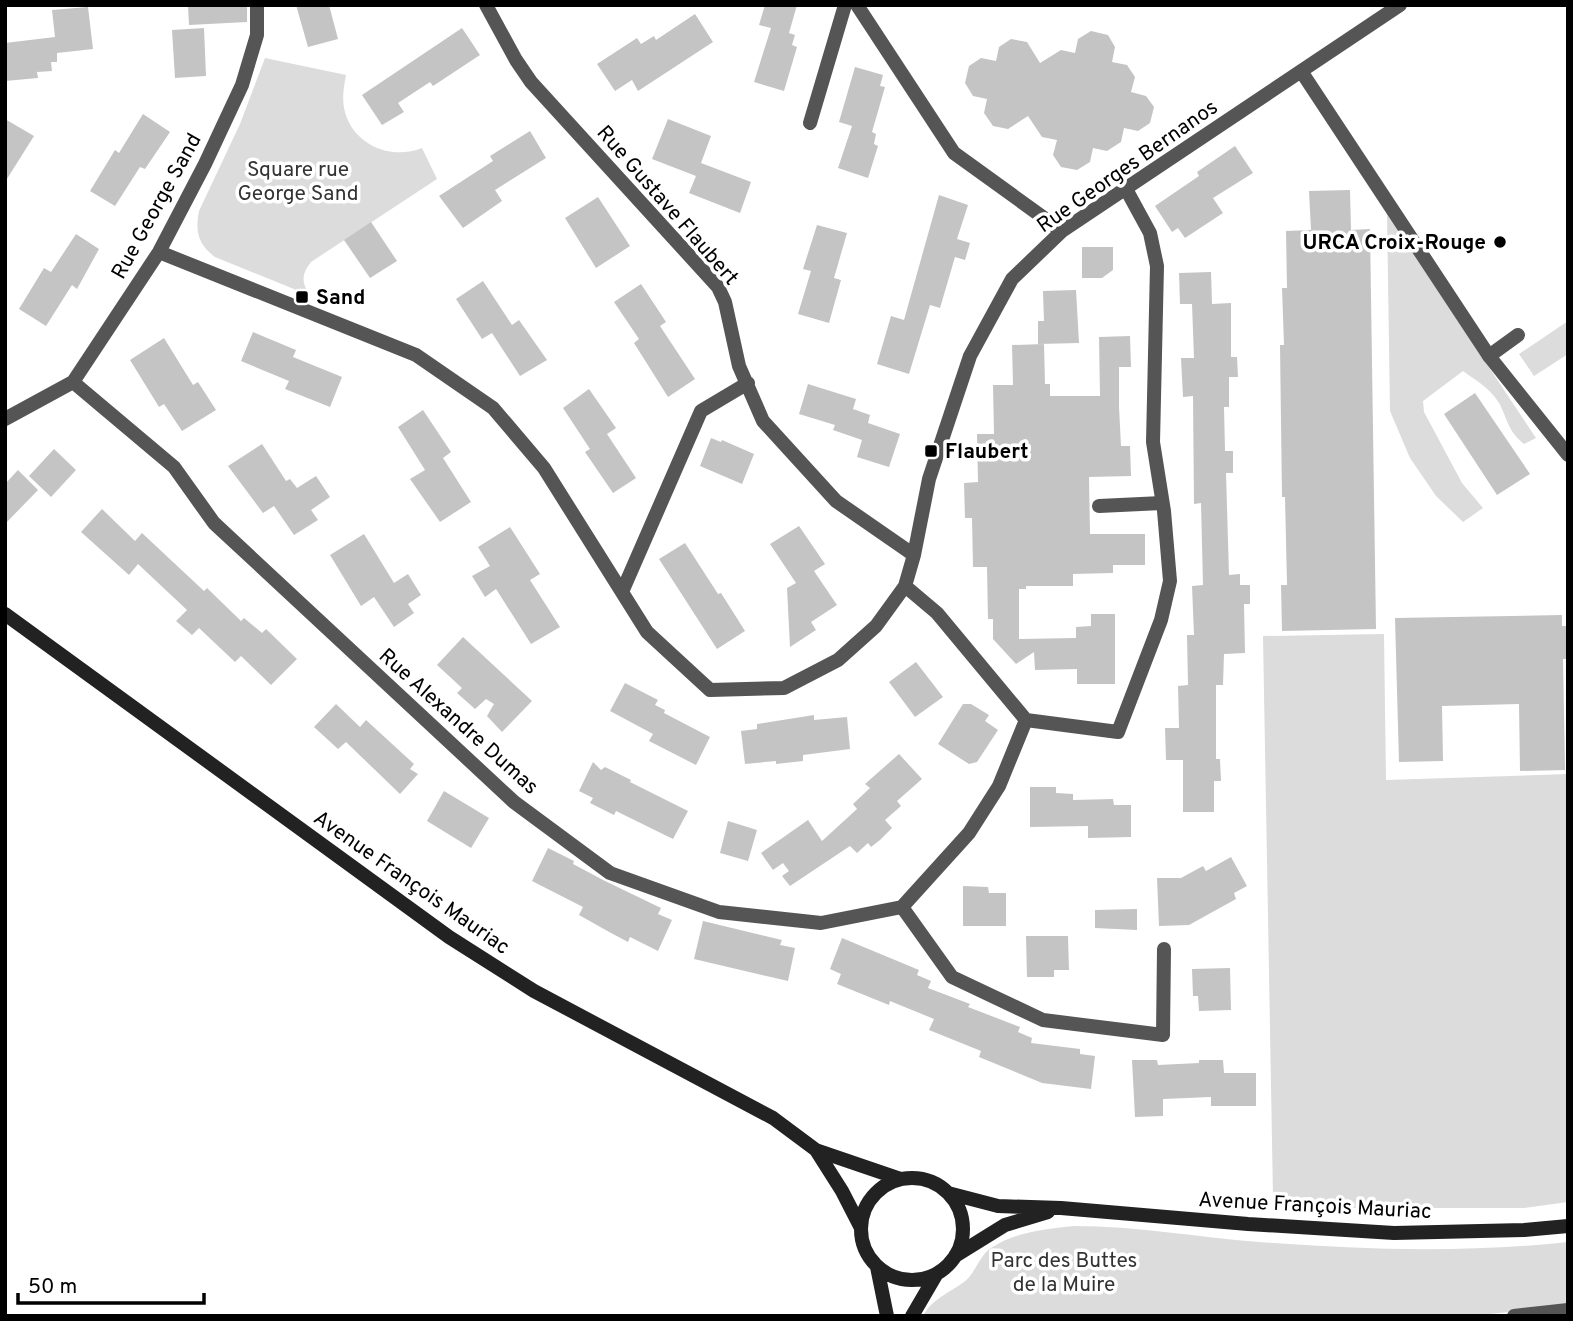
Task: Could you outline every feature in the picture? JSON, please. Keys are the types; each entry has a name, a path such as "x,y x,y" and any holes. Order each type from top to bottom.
{"street":[{"name":"Rue George Sand","path":"5,419 73,382 159,252 242,85 257,35 257,5"},
{"name":"Rue Gustave Flaubert","path":"486,5 531,82 718,287 725,302 739,366 763,421 836,501 914,555"},
{"path":"810,123 845,5"},
{"path":"856,5 954,153 1062,231"},
{"name":"Rue Georges Bernanos","path":"159,252 416,355 492,408 544,468 646,632 710,690 784,688 838,660 876,626 905,586 929,479 970,356 1012,279 1062,231 1401,5"},
{"path":"1301,71 1489,356 1568,455"},
{"path":"905,586 937,613 1026,720 1118,732 1161,620 1170,581 1153,442 1157,266 1150,233 1126,189"},
{"path":"1489,356 1518,335"},
{"name":"Rue Alexandre Dumas","path":"73,382 174,467 214,523 514,802 610,873 719,912 821,923 902,906"},
{"path":"622,592 701,411 748,383"},
{"path":"1099,506 1162,503"},
{"name":"Avenue François Mauriac","path":"5,614 449,937 534,990 773,1118 816,1150 901,1179 934,1183 948,1193 998,1206 1061,1208 1394,1233 1524,1230 1568,1226"},
{"path":"1026,720 999,786 969,833 902,906 952,977 1043,1020 1163,1035 1164,949"},
{"name":"Avenue François Mauriac","path":"816,1150 842,1191 861,1229 868,1256 877,1267 887,1316"},
{"path":"861,1229 863,1214 870,1200 880,1189 901,1179"},
{"path":"948,1193 958,1207 963,1223 962,1240 956,1256"},
{"name":"Avenue François Mauriac","path":"912,1316 936,1275 956,1256 1005,1224 1061,1208"},
{"path":"877,1267 890,1276 905,1280 920,1280 936,1275"},
{"path":"1514,1316 1568,1310"}],"green space":[{"name":"Square rue George Sand","path":"265,58 346,75 344,108 355,131 363,140 385,151 422,148 437,179 311,262 305,271 304,279 305,287 311,296 215,257 205,248 199,237 199,211 240,124"},
{"path":"1387,214 1536,438 1524,444 1509,426 1494,396 1463,371 1423,401 1424,412 1462,483 1483,508 1463,522 1436,496 1410,458 1390,411"},
{"path":"1568,321 1568,354 1534,376 1519,354"},
{"path":"1384,634 1386,780 1568,774 1568,1202 1524,1208 1341,1208 1273,1198 1263,636"},
{"name":"Parc des Buttes de la Muire","path":"1074,1226 1336,1247 1452,1249 1568,1242 1568,1306 1471,1316 923,1316 936,1301 968,1279 991,1248 1010,1238 1031,1232"}],"building":[{"path":"188,5 247,5 247,22 189,25"},
{"path":"296,5 329,5 338,39 308,47"},
{"path":"765,5 797,5 789,33 795,35 792,45 797,47 784,91 754,82 771,28 759,25"},
{"path":"88,7 93,49 57,53 57,62 51,62 52,71 37,72 38,78 5,81 5,43 55,37 52,10"},
{"path":"695,14 713,42 638,91 632,80 615,91 597,64 637,38 641,44 654,36 656,40"},
{"path":"204,28 206,76 175,78 172,30"},
{"path":"462,28 480,55 433,86 430,82 398,103 404,112 382,125 362,95"},
{"path":"1091,31 1108,35 1115,47 1112,62 1127,65 1135,77 1131,92 1146,96 1154,107 1150,123 1138,131 1124,128 1121,142 1107,151 1093,148 1090,162 1077,170 1061,167 1053,155 1057,140 1042,137 1028,116 1008,129 993,126 984,113 987,99 973,96 965,83 969,66 981,58 996,61 999,47 1011,39 1027,42 1040,63 1061,50 1075,53 1078,39"},
{"path":"855,67 883,75 880,86 885,87 872,132 876,134 874,144 878,146 868,178 838,168 852,126 839,122"},
{"path":"143,114 170,132 145,169 140,167 115,206 90,191 115,150 119,153"},
{"path":"5,119 34,136 5,182"},
{"path":"668,119 711,136 701,163 751,182 740,213 689,193 696,176 652,159"},
{"path":"530,131 546,158 495,190 502,201 463,228 439,196 493,161 490,156"},
{"path":"1235,146 1253,173 1213,198 1223,213 1185,238 1178,228 1172,232 1155,206 1199,176 1197,172"},
{"path":"1350,190 1351,230 1370,229 1376,629 1282,631 1281,585 1287,585 1285,497 1282,497 1280,345 1284,345 1282,288 1287,288 1286,231 1311,230 1309,191"},
{"path":"939,195 968,205 957,239 970,243 965,260 955,257 940,308 930,305 909,374 877,364 891,316 904,320"},
{"path":"598,197 630,246 596,268 565,218"},
{"path":"371,222 397,261 370,278 344,240"},
{"path":"817,225 847,233 834,278 841,280 829,323 798,314 811,271 803,269"},
{"path":"76,234 99,249 77,289 72,285 46,326 19,309 44,268 51,272"},
{"path":"1082,247 1113,247 1113,270 1102,278 1082,278"},
{"path":"1211,272 1212,304 1231,303 1231,357 1237,357 1238,377 1229,377 1229,407 1224,407 1225,451 1233,451 1233,473 1226,473 1229,575 1240,574 1240,585 1250,585 1250,604 1244,604 1245,653 1224,654 1223,685 1216,685 1216,759 1220,759 1221,781 1214,781 1214,812 1183,812 1183,760 1166,760 1165,728 1179,728 1178,686 1188,685 1187,635 1194,635 1192,586 1203,585 1201,503 1194,504 1193,396 1183,397 1181,358 1194,358 1192,304 1180,304 1179,273"},
{"path":"483,281 512,325 519,320 547,360 520,376 492,333 482,339 456,299"},
{"path":"641,284 666,322 660,326 695,379 668,397 634,343 639,339 614,302"},
{"path":"1076,290 1079,343 1038,344 1038,321 1044,321 1043,291"},
{"path":"253,332 296,350 293,357 342,377 330,407 285,389 289,381 241,361"},
{"path":"1130,336 1131,367 1119,367 1119,407 1121,446 1130,446 1131,476 1089,477 1090,534 1145,534 1145,565 1113,565 1113,573 1073,574 1073,586 1026,586 1026,589 1019,589 1019,639 1076,638 1076,627 1091,626 1091,614 1115,614 1115,684 1077,684 1077,669 1035,670 1034,652 1016,664 993,639 993,619 988,619 987,567 973,567 972,518 965,518 964,483 978,482 977,434 994,434 993,385 1013,385 1012,345 1044,344 1045,384 1050,384 1050,396 1100,396 1099,337"},
{"path":"164,338 193,385 198,382 216,410 182,431 164,404 159,407 130,360"},
{"path":"808,384 856,399 853,409 870,415 868,423 900,434 889,467 857,457 862,440 833,430 835,425 799,414"},
{"path":"589,389 616,428 607,434 636,478 613,493 585,452 590,449 563,408"},
{"path":"1475,393 1530,474 1497,495 1444,414"},
{"path":"423,410 451,452 443,458 471,502 440,522 410,479 425,470 398,427"},
{"path":"711,438 754,454 742,484 700,466"},
{"path":"262,444 286,481 290,479 297,488 316,476 330,497 311,510 318,520 294,535 274,506 263,513 228,466"},
{"path":"54,449 76,470 51,497 29,476"},
{"path":"18,470 38,490 5,524 5,484"},
{"path":"102,509 135,541 142,533 204,591 207,588 241,621 244,618 262,633 266,629 297,659 271,685 241,656 235,662 199,628 192,635 176,621 187,610 138,564 129,575 81,532"},
{"path":"799,526 825,564 814,571 837,605 811,622 816,630 790,647 787,588 796,583 770,544"},
{"path":"510,527 540,574 530,580 560,627 531,644 496,589 485,597 472,576 490,566 478,547"},
{"path":"364,534 394,583 408,574 421,595 408,604 414,613 394,627 374,597 361,606 330,555"},
{"path":"685,543 745,631 717,649 659,559"},
{"path":"1562,615 1562,626 1568,626 1568,659 1563,659 1565,770 1520,771 1519,704 1442,706 1443,761 1399,762 1395,618"},
{"path":"463,637 532,701 502,732 487,716 494,704 486,699 475,709 457,693 462,688 437,665"},
{"path":"916,662 943,697 915,717 889,682"},
{"path":"625,683 658,700 655,705 665,710 664,713 710,737 696,765 649,741 653,734 610,711"},
{"path":"336,704 360,727 366,720 414,764 410,769 418,774 400,794 346,742 338,749 314,727"},
{"path":"963,704 971,704 989,715 985,721 998,730 977,762 969,764 938,744"},
{"path":"814,715 814,720 847,717 850,749 803,755 803,761 745,764 741,731 757,729 757,724"},
{"path":"899,754 922,779 897,801 901,806 885,820 892,828 880,840 871,847 868,843 857,853 850,846 790,886 782,876 789,871 783,863 773,870 761,853 808,820 822,841 857,809 853,804 870,788 865,784"},
{"path":"593,762 601,770 605,767 688,811 673,839 616,811 614,815 590,803 593,798 579,791"},
{"path":"1030,787 1056,787 1056,793 1073,794 1073,800 1113,799 1114,805 1131,805 1131,837 1088,838 1088,826 1030,827"},
{"path":"444,791 489,818 471,848 427,821"},
{"path":"728,821 757,830 748,861 720,853"},
{"path":"548,848 605,881 661,908 658,914 672,920 658,951 630,937 628,942 611,933 579,915 583,907 532,881"},
{"path":"1231,857 1247,886 1234,893 1236,899 1189,925 1159,926 1157,878 1181,878 1203,866 1206,871"},
{"path":"963,886 988,887 989,893 1006,893 1006,926 963,926"},
{"path":"1137,909 1137,930 1095,928 1095,910"},
{"path":"703,921 782,940 780,945 795,948 788,981 694,959"},
{"path":"1026,936 1068,936 1069,970 1054,970 1054,977 1027,977"},
{"path":"842,938 919,970 917,975 931,981 928,988 1020,1027 1018,1032 1032,1038 1031,1043 1080,1049 1080,1054 1095,1056 1091,1089 1042,1083 979,1057 981,1051 929,1030 934,1019 890,1001 889,1005 837,984 841,974 830,969"},
{"path":"1230,968 1231,1010 1199,1011 1198,996 1193,996 1192,969"},
{"path":"1132,1060 1157,1060 1158,1065 1223,1060 1224,1073 1256,1073 1256,1106 1211,1106 1211,1097 1163,1099 1163,1116 1135,1117"}],"place":[{"name":"URCA Croix-Rouge","path":"1500,242"},
{"name":"Sand","path":"302,297"},
{"name":"Flaubert","path":"931,451"}]}
